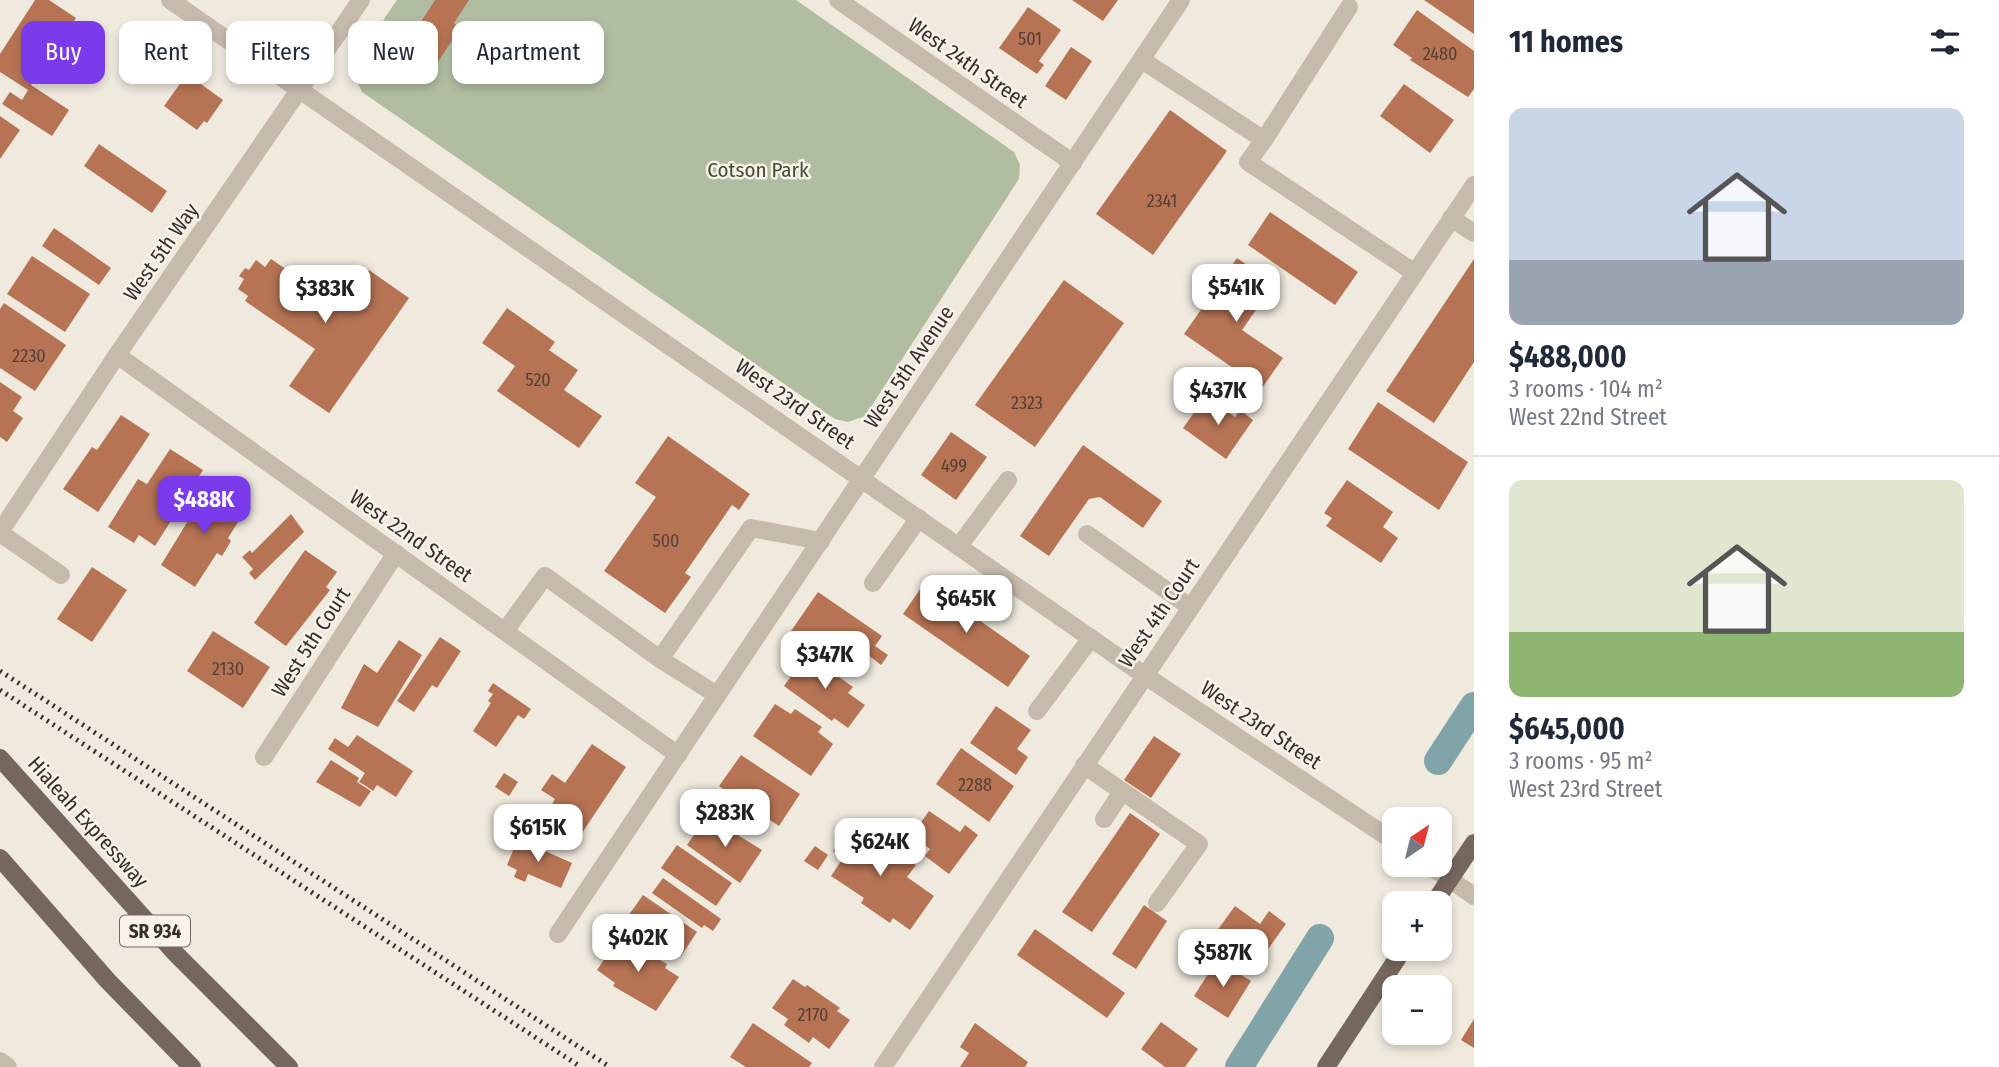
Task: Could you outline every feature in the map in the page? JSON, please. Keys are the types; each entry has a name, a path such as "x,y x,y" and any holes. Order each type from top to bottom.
{"main road":[{"name":"Hialeah Expressway","path":"0,758 176,954 289,1067"},
{"path":"1442,891 1474,843"},
{"path":"0,858 108,981 192,1067"},
{"path":"1326,1067 1395,961"}],"street":[{"name":"West 23rd Street","path":"170,0 1144,675 1382,833"},
{"name":"West 5th Way","path":"0,532 117,355 361,0"},
{"name":"West 24th Street","path":"838,0 1073,163"},
{"name":"West 5th Avenue","path":"558,934 1181,0"},
{"path":"1349,7 1248,162 1415,273"},
{"path":"1142,60 1264,139"},
{"name":"West 4th Court","path":"883,1067 1474,185"},
{"path":"1451,218 1474,233"},
{"name":"West 22nd Street","path":"117,355 678,755"},
{"path":"959,545 1008,480"},
{"path":"873,583 919,518"},
{"path":"660,659 751,528 821,541"},
{"path":"0,532 61,575"},
{"path":"1087,534 1190,607"},
{"name":"West 5th Court","path":"264,757 396,553"},
{"path":"505,631 545,576 660,659 718,695"},
{"path":"1037,711 1091,638"},
{"path":"1084,765 1199,844 1157,903"},
{"path":"1104,819 1122,792"},
{"path":"1446,877 1474,896"},
{"path":"0,1060 8,1067"}],"green space":[{"name":"Cotson Park","path":"397,0 796,0 1014,152 1020,165 1019,179 865,416 848,422 835,419 362,92 358,84 438,84 438,21 383,21"}],"building":[{"path":"35,0 49,0 76,18 74,21 21,21"},
{"path":"435,0 469,0 455,21 452,21 452,40 438,62 438,21 421,21"},
{"path":"1072,0 1118,0 1103,21"},
{"path":"1424,0 1474,0 1474,34"},
{"path":"1028,7 1061,30 1039,61 1044,65 1037,74 999,48"},
{"path":"1417,10 1474,51 1474,89 1468,97 1410,60 1412,58 1393,45"},
{"path":"21,22 21,84 32,84 69,110 52,136 2,104 10,92 22,100 28,90 0,72 0,54"},
{"path":"1071,47 1092,61 1066,100 1045,86"},
{"path":"180,84 201,84 223,100 207,123 204,121 197,130 164,106"},
{"path":"1404,84 1454,120 1430,153 1380,116"},
{"path":"1170,110 1227,151 1153,255 1096,214"},
{"path":"0,116 20,130 0,159"},
{"path":"99,144 167,191 152,213 84,166"},
{"path":"1270,212 1358,272 1335,305 1248,245"},
{"path":"54,228 111,268 99,285 42,246"},
{"path":"32,256 90,294 65,332 7,294"},
{"path":"1237,258 1274,284 1242,330 1283,358 1262,388 1184,334"},
{"path":"271,259 343,308 369,270 409,298 329,413 289,386 315,349 245,301 248,296 238,289 244,279 239,276 245,268 249,270 256,260 265,267"},
{"path":"1474,259 1474,362 1434,423 1386,391"},
{"path":"1064,280 1124,323 1035,447 975,405"},
{"path":"4,303 66,345 35,391 0,368 0,309"},
{"path":"507,308 555,342 549,350 578,370 564,390 602,416 579,448 497,391 515,366 482,343"},
{"path":"0,382 22,397 13,411 23,418 7,442 0,437"},
{"path":"1206,396 1235,417 1240,410 1253,420 1226,459 1183,428"},
{"path":"1378,402 1468,462 1439,510 1348,449"},
{"path":"121,415 150,434 98,512 63,489 92,447 97,450"},
{"path":"951,432 987,457 956,500 921,475"},
{"path":"668,436 750,494 739,510 732,505 685,573 691,577 665,613 604,571 656,497 635,483"},
{"path":"1083,445 1162,501 1143,528 1100,497 1089,499 1049,556 1020,536"},
{"path":"170,449 203,470 155,546 139,535 134,543 108,527 138,479 147,484"},
{"path":"1347,480 1393,512 1383,527 1398,538 1381,563 1326,526 1332,518 1324,513"},
{"path":"210,485 247,508 228,538 231,541 222,556 217,553 195,587 161,565"},
{"path":"291,514 304,532 255,580 249,573 253,569 242,557 250,550 252,553"},
{"path":"305,550 337,572 326,587 330,590 286,646 254,623"},
{"path":"92,567 127,590 92,642 57,619"},
{"path":"925,582 1030,656 1008,687 903,614"},
{"path":"818,592 882,636 875,646 888,655 881,665 868,655 855,675 791,631"},
{"path":"213,631 270,667 243,708 187,671"},
{"path":"440,637 461,651 437,688 432,685 414,712 397,701"},
{"path":"399,640 422,655 378,727 341,708 364,664 377,673"},
{"path":"806,656 812,660 815,656 840,675 839,677 853,687 848,693 865,705 848,728 834,718 832,721 784,686"},
{"path":"493,683 531,709 524,719 518,715 496,747 473,731 491,703 488,701 493,694 488,691"},
{"path":"775,704 791,714 795,709 822,727 818,732 833,744 811,776 753,736"},
{"path":"996,706 1031,730 1017,749 1028,757 1016,775 970,743"},
{"path":"357,735 413,771 396,797 377,785 373,791 359,782 365,773 328,749 335,738 348,747"},
{"path":"1154,736 1181,754 1151,798 1124,780"},
{"path":"592,744 626,767 582,833 548,811 555,799 541,790 552,774 565,783"},
{"path":"961,748 1014,786 989,822 936,784"},
{"path":"741,755 800,794 779,826 719,786"},
{"path":"331,760 359,778 357,782 371,791 360,807 316,782"},
{"path":"504,773 518,782 509,796 495,787"},
{"path":"929,811 960,832 965,825 978,835 949,874 925,856 930,849 912,835"},
{"path":"1130,813 1160,834 1092,932 1062,912"},
{"path":"707,816 762,850 740,883 687,845"},
{"path":"852,823 916,865 907,877 934,896 910,930 893,918 890,923 861,903 864,898 831,876 843,858 833,851"},
{"path":"518,839 572,863 561,888 528,874 525,882 514,877 517,870 507,865"},
{"path":"677,845 732,883 716,906 661,868"},
{"path":"815,846 828,855 818,870 804,861"},
{"path":"663,878 721,919 713,931 704,925 702,928 652,893"},
{"path":"643,895 697,932 681,956 626,919"},
{"path":"1144,905 1167,921 1136,969 1112,954"},
{"path":"1235,906 1260,924 1269,911 1286,924 1253,970 1211,939"},
{"path":"1035,929 1125,993 1107,1018 1017,955"},
{"path":"619,937 667,964 665,968 679,977 656,1011 613,986 615,983 597,970"},
{"path":"1217,960 1251,981 1228,1018 1194,996"},
{"path":"793,979 805,987 807,985 840,1008 837,1011 850,1020 829,1049 813,1037 809,1043 784,1025 788,1019 772,1008"},
{"path":"1474,1019 1474,1048 1461,1040"},
{"path":"1161,1022 1198,1049 1185,1067 1165,1067 1141,1049"},
{"path":"753,1023 812,1063 809,1067 746,1067 730,1057"},
{"path":"975,1023 1028,1062 1025,1067 960,1067 969,1053 960,1047"}],"waterway":[{"path":"1438,761 1474,706"},
{"path":"1239,1067 1320,938"}],"railway":[{"path":"0,671 610,1067"},
{"path":"0,690 581,1067"}]}
